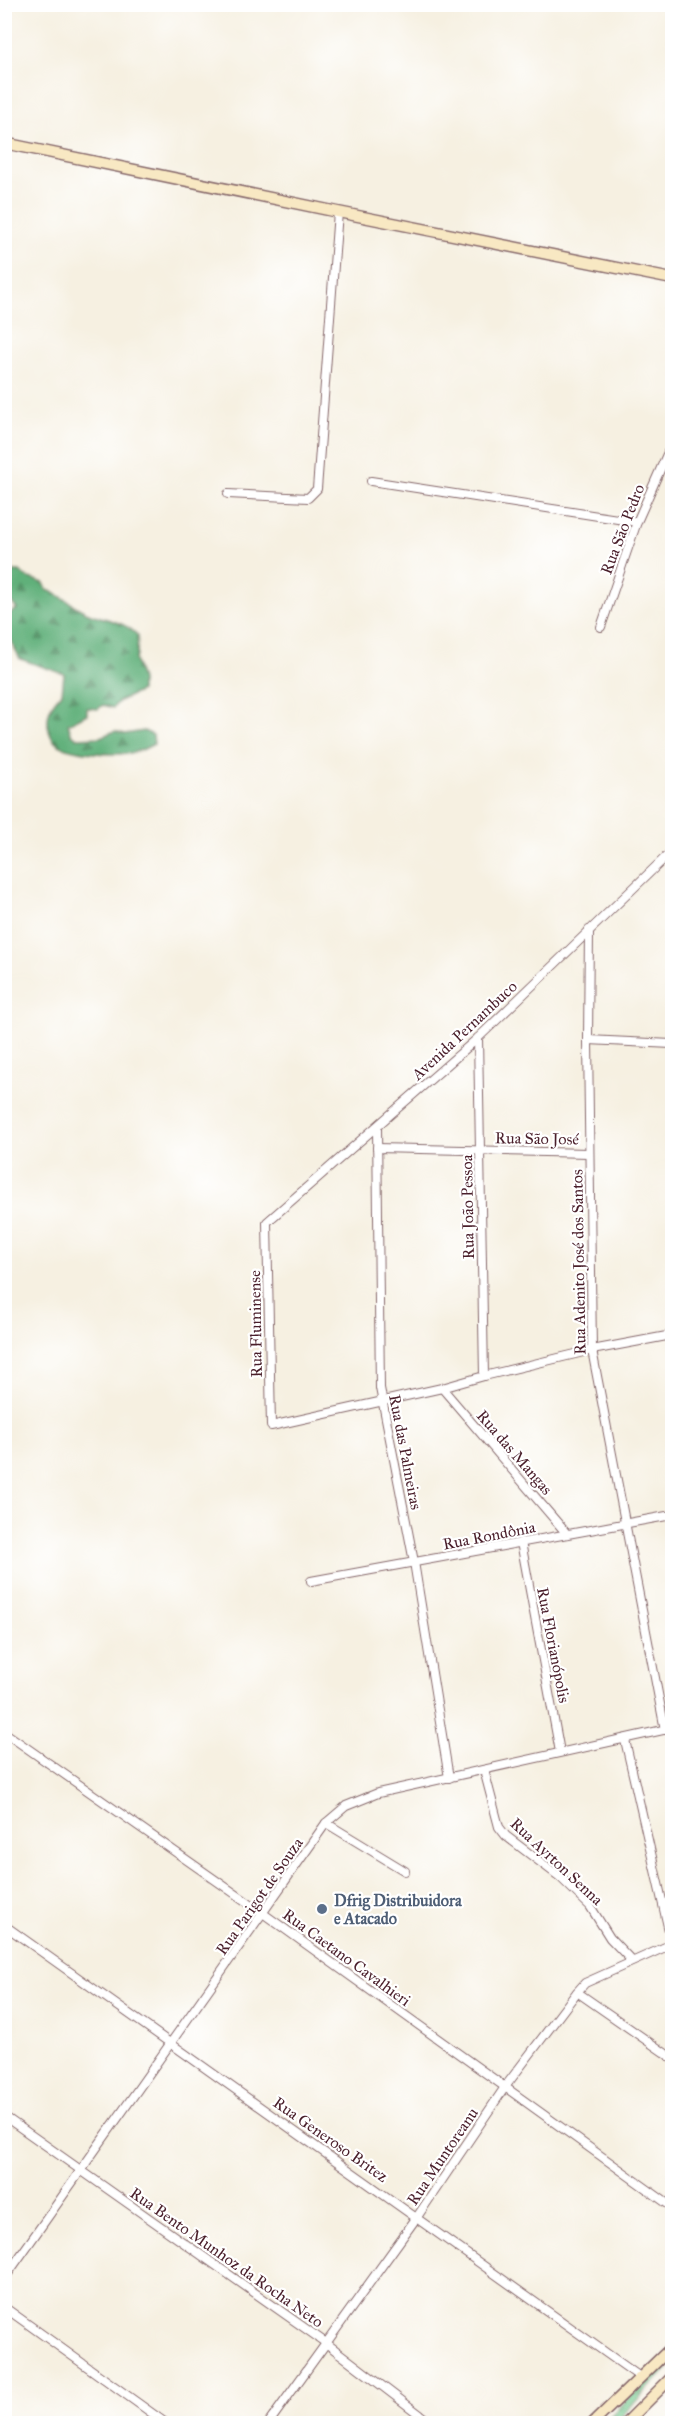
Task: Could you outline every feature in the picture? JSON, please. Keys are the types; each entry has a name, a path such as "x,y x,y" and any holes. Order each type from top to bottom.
{"main road":[{"path":"4,143 338,213 672,279"},
{"path":"592,2424 640,2377 670,2354"},
{"path":"625,2424 672,2377"}],"street":[{"path":"228,494 308,498 317,489 338,213"},
{"name":"Rua São Pedro","path":"601,627 637,522 672,443"},
{"path":"371,481 637,522"},
{"name":"Avenida Pernambuco","path":"267,1222 478,1038 672,851"},
{"name":"Rua Adenito José dos Santos","path":"589,930 592,1350 669,1729"},
{"name":"Rua João Pessoa","path":"478,1038 484,1376"},
{"path":"588,1040 672,1044"},
{"name":"Rua das Palmeiras","path":"377,1128 380,1388 414,1562 449,1778"},
{"name":"Rua São José","path":"377,1148 589,1153"},
{"name":"Rua Fluminense","path":"267,1222 271,1426 384,1401"},
{"path":"384,1401 592,1350 672,1335"},
{"name":"Rua das Mangas","path":"442,1388 567,1534"},
{"name":"Rua Rondônia","path":"311,1581 672,1515"},
{"name":"Rua Florianópolis","path":"520,1542 560,1752"},
{"name":"Rua Parigot de Souza","path":"4,2279 170,2042 264,1914 326,1823 346,1806 378,1794 669,1729"},
{"name":"Rua Caetano Cavalhieri","path":"4,1732 264,1914 672,2207"},
{"path":"625,1740 672,1944"},
{"name":"Rua Ayrton Senna","path":"484,1770 499,1827 506,1836 560,1877 590,1906 606,1932 632,1960"},
{"path":"326,1823 405,1871"},
{"name":"Rua Generoso Britez","path":"4,1924 640,2377"},
{"name":"Rua Muntoreanu","path":"268,2424 417,2217 505,2087 577,1992 585,1983 672,1944"},
{"path":"577,1992 672,2058"},
{"name":"Rua Bento Munhoz da Rocha Neto","path":"4,2116 326,2343 432,2424"},
{"path":"4,2307 166,2424"}],"green space":[{"path":"5,562 13,571 20,571 26,577 44,583 47,590 79,609 120,623 138,636 135,660 141,680 141,691 119,701 113,708 103,705 98,709 87,708 87,714 68,724 71,733 77,738 100,737 115,731 125,734 144,731 153,735 154,744 132,753 104,754 70,749 55,742 50,734 48,716 53,704 62,693 64,674 20,659 5,628 10,613 17,609 5,595"},
{"path":"665,2364 668,2368 615,2423 603,2423"}],"place":[{"name":"Dfrig Distribuidora e Atacado","path":"322,1909"}]}
